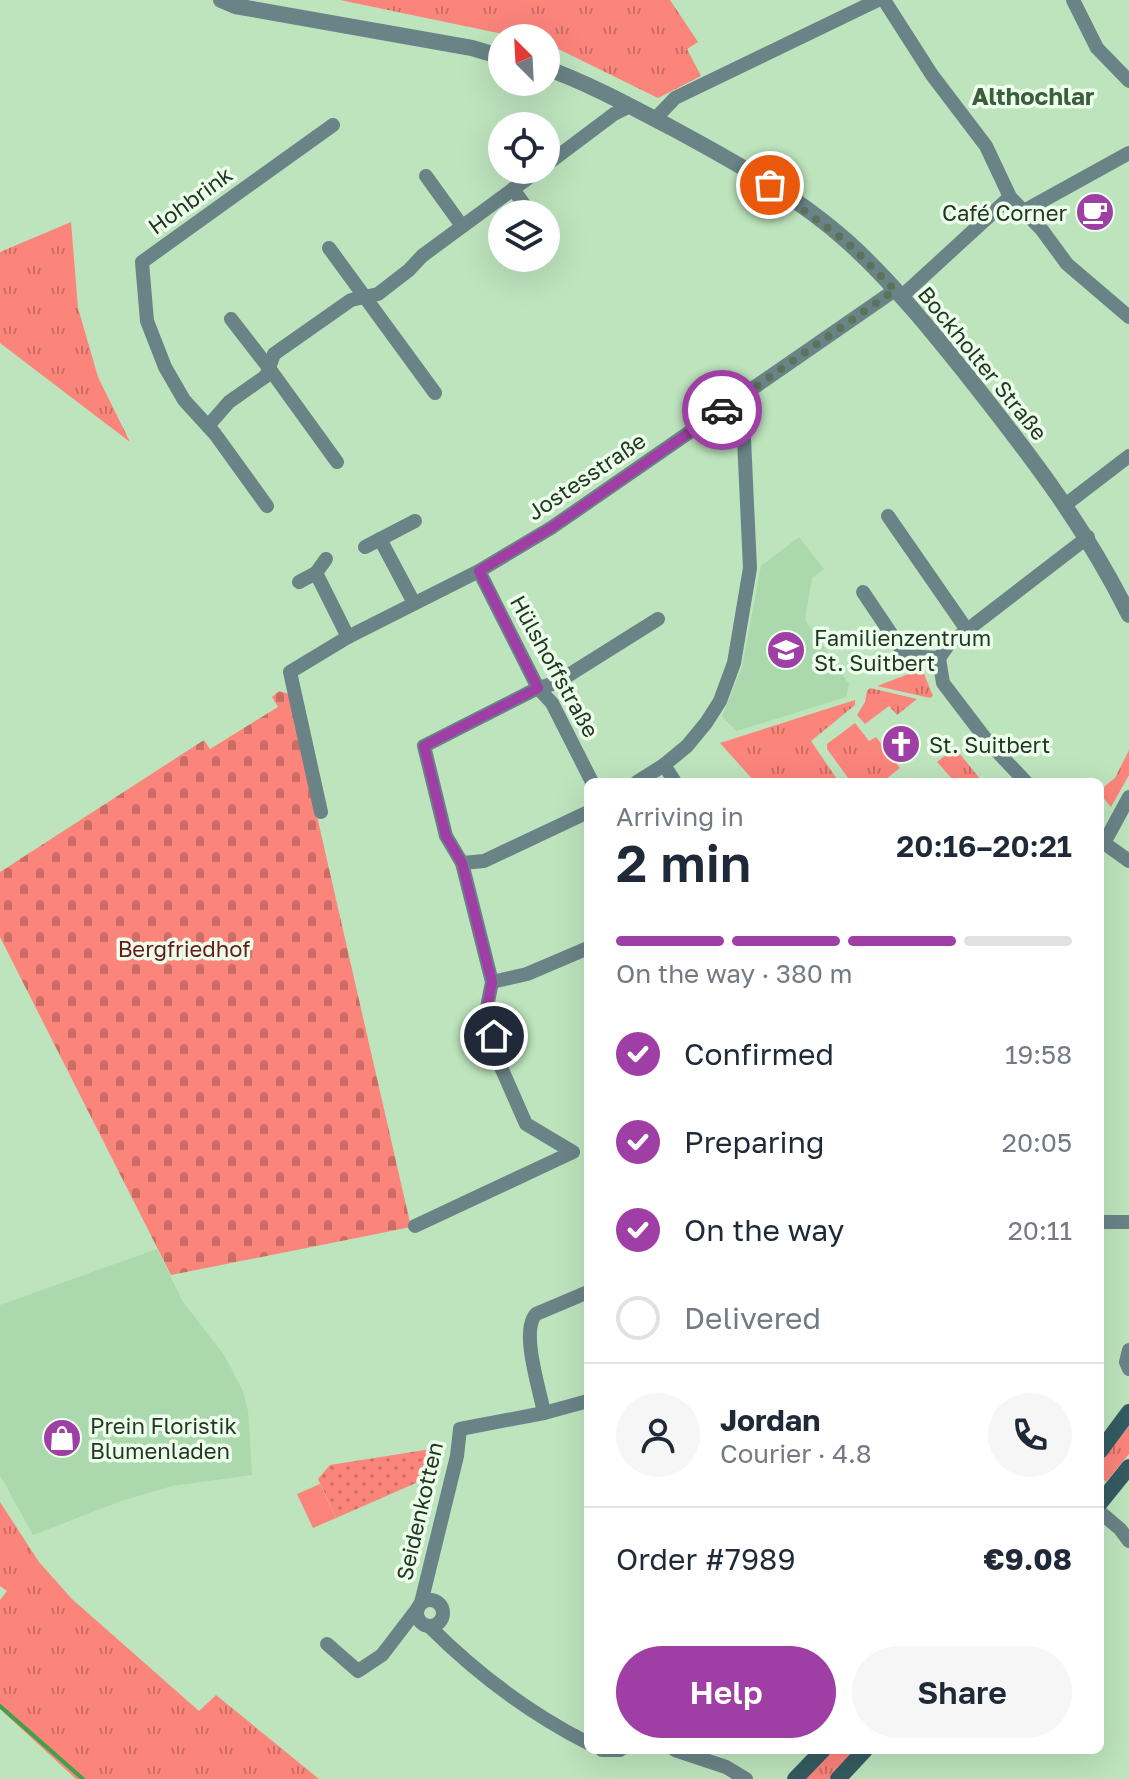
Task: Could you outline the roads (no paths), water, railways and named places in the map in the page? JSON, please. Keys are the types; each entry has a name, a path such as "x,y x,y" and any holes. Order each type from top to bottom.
{"main road":[{"path":"1104,1446 1129,1412"},
{"path":"1104,1498 1129,1467"},
{"path":"795,1779 819,1754"},
{"path":"838,1779 861,1754"}],"street":[{"path":"221,0 235,6 488,53"},
{"path":"655,119 675,98 881,0 986,146 1010,197 1067,264 1129,317"},
{"path":"1073,0 1097,48 1129,81"},
{"name":"Bockholter Straße","path":"560,73 585,82 729,159 790,198 848,243 898,294 994,409 1088,537 1129,615"},
{"path":"560,154 614,114 630,106"},
{"name":"Hohbrink","path":"267,506 208,426 184,400 147,321 142,262 333,125"},
{"path":"1024,211 1129,153"},
{"path":"426,176 462,226"},
{"path":"208,426 229,402 266,376 274,354 351,300 378,294 520,184"},
{"path":"513,189 521,200"},
{"name":"Jostesstraße","path":"321,812 290,672 348,637 479,571 551,528 742,396 898,294 1010,197"},
{"path":"329,248 435,393"},
{"path":"231,319 337,462"},
{"path":"643,778 687,746 706,723 720,701 734,663 750,568 742,396"},
{"path":"1065,505 1129,456"},
{"path":"888,516 967,630"},
{"path":"365,547 415,521"},
{"path":"1022,778 988,742 943,683 939,658 949,644 1088,537"},
{"path":"380,539 414,603"},
{"path":"299,582 316,573 326,559"},
{"name":"Hülshoffstraße","path":"479,571 538,688 552,703 590,778"},
{"path":"316,573 348,637"},
{"path":"863,592 906,656 939,658"},
{"path":"584,1154 573,1152 526,1124 500,1065 487,1007 492,982 462,863 446,836 424,746 538,688 556,683 658,619"},
{"path":"664,765 672,778"},
{"path":"1104,839 1129,797"},
{"path":"462,863 484,861 584,814"},
{"path":"1104,846 1129,861"},
{"path":"492,982 527,974 584,950"},
{"path":"415,1226 573,1152"},
{"path":"1104,1222 1129,1222"},
{"path":"584,1294 536,1314 530,1320 528,1334 544,1413 584,1402"},
{"name":"Seidenkotten","path":"544,1413 460,1429 457,1456 418,1620 429,1626 456,1653 532,1709 584,1741"},
{"path":"1104,1515 1129,1541"},
{"name":"Seidenkotten","path":"327,1644 358,1671 382,1655 420,1605 433,1600 442,1609 440,1621 429,1626"},
{"path":"687,1754 726,1767 746,1779"}],"waterway":[{"path":"0,1706 83,1779"}],"place":[{"name":"Café Corner","path":"1095,212"},
{"name":"Familienzentrum St. Suitbert","path":"786,650"},
{"name":"St. Suitbert","path":"901,744"},
{"name":"Prein Floristik Blumenladen","path":"62,1438"}],"district":[{"name":"Althochlar","path":"1033,95"}],"park label":[{"name":"Bergfriedhof","path":"184,948"}]}
